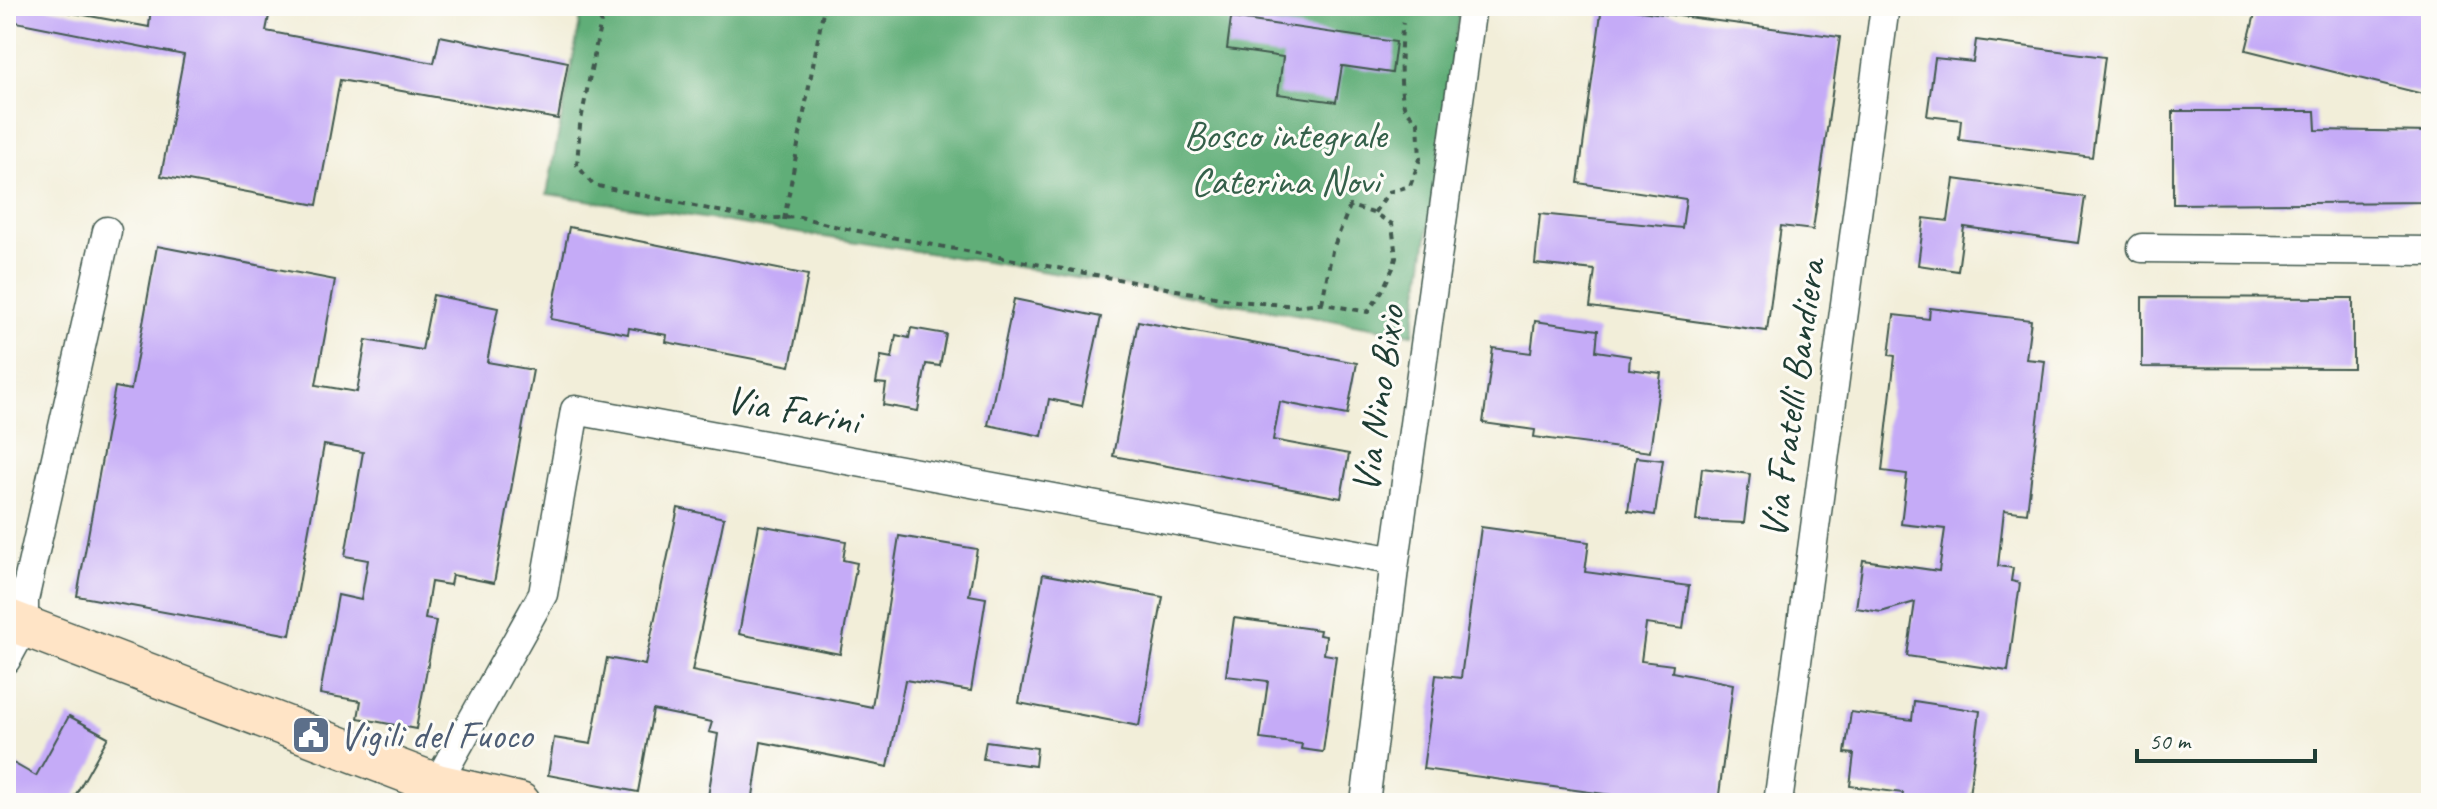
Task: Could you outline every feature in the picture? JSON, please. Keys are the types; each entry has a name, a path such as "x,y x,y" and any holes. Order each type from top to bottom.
{"street":[{"name":"Via Nino Bixio","path":"1365,803 1395,561 1472,6"},
{"name":"Via Fratelli Bandiera","path":"1778,803 1885,6"},
{"path":"107,231 24,600 12,636 431,794 520,803"},
{"path":"2142,248 2431,251"},
{"name":"Via Farini","path":"431,794 543,594 575,410 1395,561"}],"path":[{"path":"604,6 580,125 577,165 593,185 757,219 800,217 842,228 1236,301 1297,306 1322,303 1368,312 1382,291 1396,258 1392,224 1374,213 1350,206 1332,251 1322,303"},
{"path":"784,220 824,6"},
{"path":"1374,213 1389,192 1410,186 1420,159 1418,122 1406,111 1402,100 1399,38 1403,23"}],"green space":[{"name":"Bosco integrale Caterina Novi","path":"583,6 1460,6 1413,334 1005,265 547,194"}],"building":[{"path":"6,6 36,6 149,27 151,6 271,6 266,31 434,63 440,36 568,62 558,119 340,80 317,205 161,176 184,55 6,20"},
{"path":"1602,6 1840,37 1813,230 1781,226 1767,331 1590,307 1595,270 1535,264 1540,214 1682,228 1686,199 1578,183"},
{"path":"2257,6 2431,6 2431,96 2246,50"},
{"path":"1231,18 1396,42 1392,73 1342,66 1336,102 1278,94 1283,57 1227,49"},
{"path":"1976,40 2105,57 2092,157 1959,140 1961,120 1927,116 1935,58 1973,62"},
{"path":"2173,111 2315,111 2316,130 2431,132 2431,202 2173,204"},
{"path":"1954,179 2085,197 2078,243 1964,227 1958,271 1918,265 1924,218 1948,221"},
{"path":"569,227 808,275 790,366 666,342 667,335 629,328 628,334 551,319"},
{"path":"157,246 335,280 316,385 357,392 366,340 422,350 433,295 498,308 487,362 533,370 494,583 452,575 450,585 431,582 425,619 436,621 416,729 358,718 361,701 320,694 338,595 361,600 368,560 345,556 363,452 324,445 290,635 77,596 115,387 131,390"},
{"path":"2142,297 2353,298 2353,368 2142,367"},
{"path":"1014,299 1101,317 1082,406 1049,399 1042,436 988,425"},
{"path":"1930,308 2031,320 2026,359 2045,361 2027,513 2004,510 1998,566 2013,568 2011,581 2020,583 2008,671 1907,656 1915,602 1881,612 1856,608 1863,560 1939,571 1945,529 1901,524 1907,474 1882,471 1895,356 1889,355 1894,315 1929,319"},
{"path":"1138,321 1357,363 1347,415 1280,402 1273,440 1349,454 1341,498 1113,456"},
{"path":"1535,321 1598,330 1596,351 1630,356 1629,369 1661,373 1650,452 1534,437 1535,430 1483,423 1493,348 1531,353"},
{"path":"911,328 946,334 940,366 926,364 918,411 883,405 886,384 876,383 881,356 892,358 896,335 909,338"},
{"path":"1636,457 1663,460 1655,515 1628,511"},
{"path":"1702,468 1750,474 1744,523 1696,521"},
{"path":"678,508 724,518 692,671 872,707 899,536 977,549 969,595 986,598 971,691 905,680 888,767 761,742 752,803 707,803 718,734 709,732 712,722 653,710 638,792 548,775 554,738 591,744 607,658 645,665"},
{"path":"759,525 846,541 843,560 857,563 840,654 739,634"},
{"path":"1481,527 1589,542 1585,572 1689,586 1683,629 1646,624 1641,661 1673,665 1672,672 1733,684 1718,803 1670,803 1423,769 1436,675 1461,678"},
{"path":"1043,574 1163,597 1139,726 1019,703"},
{"path":"1234,618 1320,630 1319,635 1326,636 1324,654 1336,656 1323,752 1301,749 1302,744 1260,739 1268,681 1226,676"},
{"path":"1914,701 1980,711 1968,803 1901,803 1903,793 1850,786 1854,754 1845,753 1851,712 1912,720"},
{"path":"69,716 108,737 71,803 6,803 6,759 36,776"},
{"path":"986,741 1037,748 1035,766 983,759"}],"place":[{"name":"Vigili del Fuoco","path":"311,735"}]}
